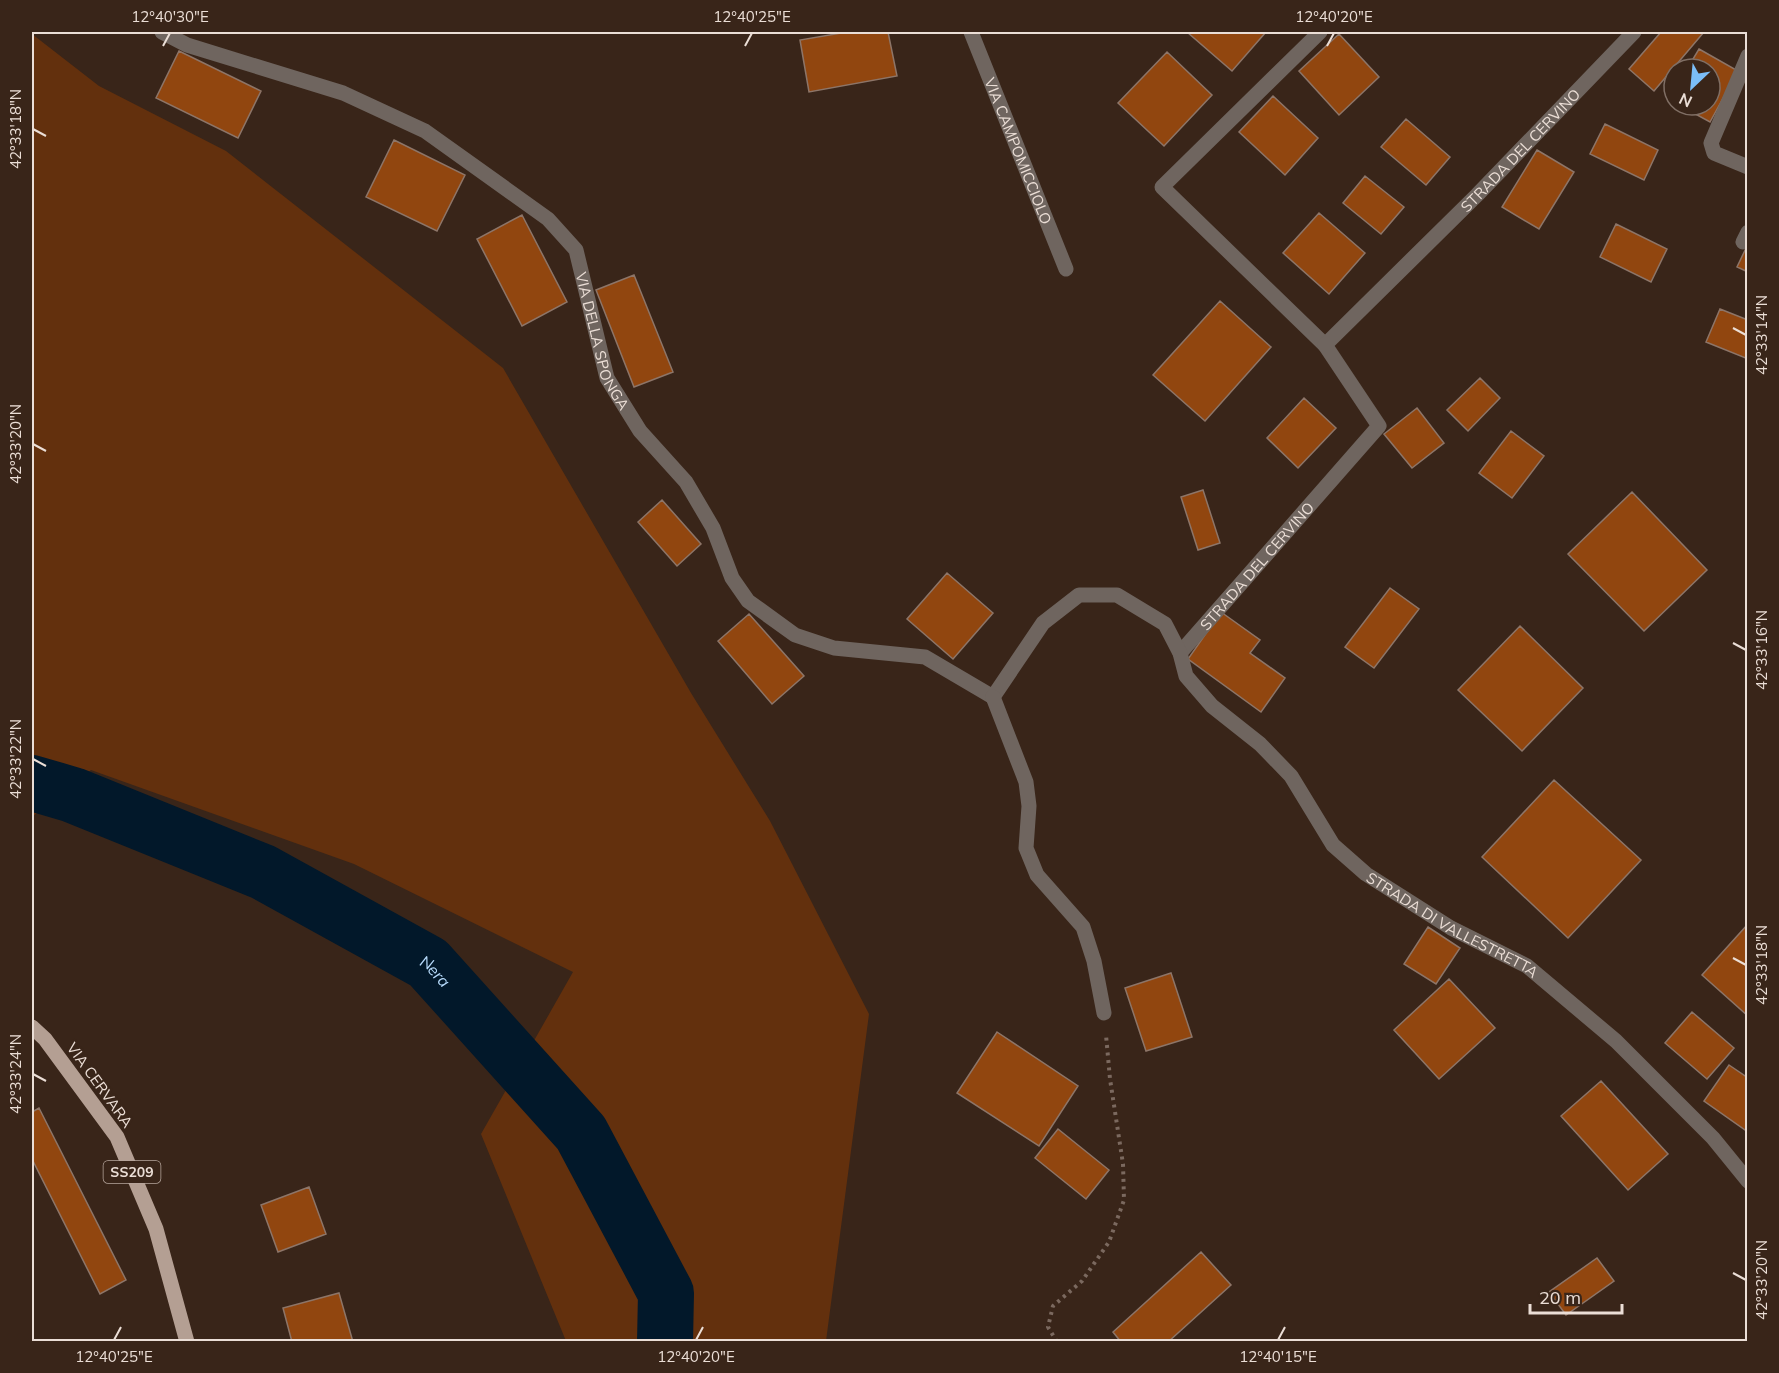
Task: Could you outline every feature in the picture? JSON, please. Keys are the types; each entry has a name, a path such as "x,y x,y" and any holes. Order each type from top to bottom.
{"main road":[{"name":"VIA CERVARA","path":"32,1027 45,1039 117,1137 156,1229 187,1341"}],"street":[{"name":"VIA DELLA SPONGA","path":"162,32 187,45 343,93 425,131 548,219 576,250 608,378 640,431 686,482 713,528 732,578 748,601 795,634 834,648 925,657 993,697"},
{"name":"VIA CAMPOMICCIOLO","path":"971,32 1066,269"},
{"path":"1320,32 1162,187 1325,345"},
{"name":"STRADA DEL CERVINO","path":"1180,653 1379,426 1325,345 1477,195 1634,32"},
{"path":"1748,56 1711,143 1714,153 1748,167"},
{"path":"1104,1013 1094,961 1083,927 1037,875 1026,848 1029,806 1026,783 993,697 1043,623 1079,595 1117,595 1165,624 1180,653"},
{"name":"STRADA DI VALLESTRETTA","path":"1180,653 1186,676 1212,706 1260,744 1291,776 1333,845 1366,874 1451,928 1527,966 1616,1041 1713,1138 1748,1181"}],"path":[{"path":"1058,1341 1048,1327 1053,1306 1082,1281 1109,1242 1125,1200 1123,1164 1110,1079 1104,1013"}],"shaded area":[{"path":"32,34 99,86 226,151 503,368 691,693 770,821 869,1014 826,1341 566,1341 481,1134 573,972 354,864 91,770 32,817"}],"building":[{"path":"847,32 888,32 897,76 809,92 800,40"},
{"path":"1187,32 1266,32 1232,71"},
{"path":"1661,32 1704,32 1683,57 1662,57 1662,82 1654,91 1629,69"},
{"path":"1339,34 1379,77 1339,115 1299,71"},
{"path":"1699,49 1713,57 1694,57"},
{"path":"179,51 261,91 238,138 156,98"},
{"path":"1167,52 1212,95 1164,146 1118,103"},
{"path":"1722,62 1738,71 1722,100"},
{"path":"1273,96 1318,138 1285,175 1239,132"},
{"path":"1701,117 1713,117 1710,122"},
{"path":"1406,119 1450,157 1426,185 1381,147"},
{"path":"1605,124 1658,150 1644,180 1590,154"},
{"path":"394,140 465,175 437,231 366,197"},
{"path":"1537,150 1574,172 1539,229 1502,207"},
{"path":"1365,176 1404,207 1381,234 1343,203"},
{"path":"1319,213 1365,253 1329,294 1283,253"},
{"path":"522,215 567,302 522,326 477,239"},
{"path":"1616,224 1667,249 1651,282 1600,257"},
{"path":"1748,244 1748,272 1737,267"},
{"path":"634,275 673,372 634,387 596,290"},
{"path":"1220,301 1271,347 1205,421 1153,375"},
{"path":"1720,309 1748,320 1748,359 1706,342"},
{"path":"1480,378 1500,398 1468,431 1447,410"},
{"path":"1304,398 1336,428 1298,468 1267,438"},
{"path":"1417,408 1444,443 1412,468 1384,434"},
{"path":"1511,431 1544,456 1512,498 1479,473"},
{"path":"1203,490 1220,543 1198,550 1181,497"},
{"path":"1632,492 1707,570 1644,631 1568,554"},
{"path":"662,500 701,544 677,566 638,522"},
{"path":"947,573 993,613 953,659 907,619"},
{"path":"1390,588 1419,609 1374,668 1345,647"},
{"path":"1221,612 1260,640 1250,653 1285,678 1261,712 1188,659"},
{"path":"749,614 804,676 772,704 718,641"},
{"path":"1520,626 1583,688 1522,751 1458,690"},
{"path":"1554,780 1641,860 1568,938 1482,857"},
{"path":"1748,924 1748,1016 1702,975"},
{"path":"1428,927 1460,948 1436,984 1404,964"},
{"path":"1171,973 1192,1037 1146,1051 1125,988"},
{"path":"1449,979 1495,1028 1439,1079 1394,1030"},
{"path":"1692,1012 1734,1048 1707,1079 1665,1043"},
{"path":"997,1032 1078,1086 1039,1146 957,1093"},
{"path":"1729,1065 1748,1078 1748,1132 1704,1101"},
{"path":"1601,1081 1668,1154 1628,1190 1561,1116"},
{"path":"39,1108 126,1280 100,1294 32,1159 32,1112"},
{"path":"1058,1129 1109,1170 1086,1199 1035,1158"},
{"path":"309,1187 326,1234 278,1252 261,1205"},
{"path":"1201,1252 1231,1285 1168,1342 1121,1342 1113,1332"},
{"path":"1597,1258 1614,1281 1566,1315 1549,1292"},
{"path":"339,1293 353,1342 292,1342 283,1308"}],"waterway":[{"name":"Nera","path":"32,783 73,795 263,872 428,963 581,1133 666,1293 665,1342"}]}
